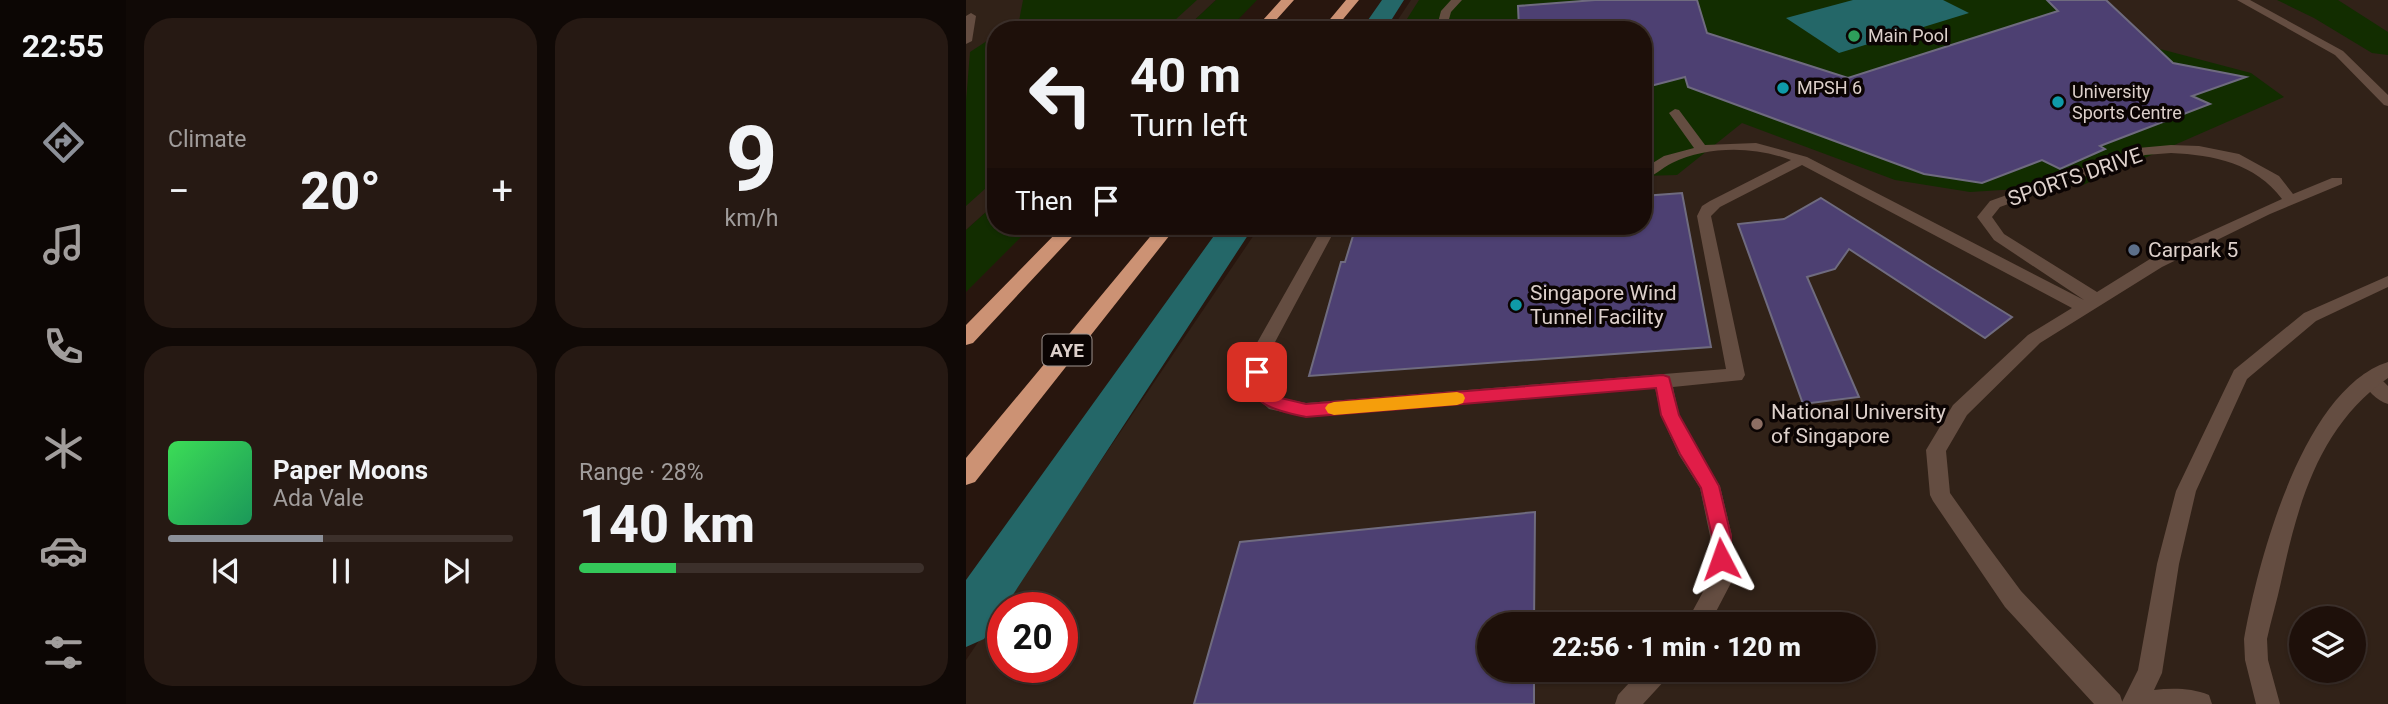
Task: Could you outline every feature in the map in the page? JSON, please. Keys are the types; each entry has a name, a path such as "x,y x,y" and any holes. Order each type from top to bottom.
{"highway":[{"path":"1268,21 1288,0"},
{"path":"1335,21 1353,0"},
{"path":"966,338 1064,235"},
{"name":"AYE","path":"966,474 1161,235"}],"street":[{"path":"1443,21 1446,11 1457,0"},
{"path":"2242,0 2295,26 2339,53 2388,102"},
{"path":"966,41 971,16"},
{"path":"1675,113 1702,150"},
{"path":"1652,167 1702,150 1733,146 1769,149 1802,160 2092,304"},
{"name":"SPORTS DRIVE","path":"2092,304 1999,237 1984,217 1995,204 2143,152 2171,149 2199,150 2234,157 2274,179 2290,200"},
{"path":"1325,235 1258,357 1256,386 1276,404 1306,410 1736,375 1704,216 1707,209 1715,204 1802,160"},
{"path":"2111,704 2013,599 1976,548 1940,495 1936,450 1960,410 1991,377 2034,339 2156,263 2337,181"},
{"path":"2133,704 2150,673 2168,564 2186,491 2240,375 2311,317 2388,281"},
{"path":"2268,704 2255,647 2274,563 2299,478 2323,430 2370,379 2388,369"},
{"path":"2370,379 2388,397"},
{"path":"1663,382 1670,415 1686,449 1710,486 1721,536 1721,581 1703,612"},
{"path":"1627,704 1646,682"},
{"path":"2145,704 2173,700 2200,704"}],"shaded area":[{"path":"966,0 1216,0 1194,21 987,21 987,211 966,230"},
{"name":"National University of Singapore","path":"1411,0 2388,0 2388,704 966,704 966,660 987,629 987,683 1078,683 1078,592 1012,592 1254,235 1652,235 1652,21 1397,21"}],"green space":[{"path":"1023,0 1197,0 1174,21 1019,21"},
{"path":"1216,0 1257,0 1237,21 1194,21"},
{"path":"1419,0 2047,0 2073,26 2251,73 2284,97 2083,185 1970,192 1895,180 1742,123 1677,175 1652,176 1652,21 1406,21"},
{"path":"2277,0 2338,0 2388,32 2388,55 2372,53 2314,18"},
{"path":"987,41 987,187 966,206 966,101 970,52"},
{"path":"987,211 987,235 1023,235 966,292 966,230"}],"water":[{"name":"Main Pool","path":"1853,0 1943,0 1969,13 1839,53 1786,18"}],"building":[{"path":"1595,0 1697,0 1707,33 1848,78 2058,11 2047,0 2106,0 2173,63 2246,77 2192,96 2210,104 2100,146 2105,149 2060,169 2042,160 1982,183 1924,174 1688,87 1685,77 1652,86 1652,21 1519,21 1518,6"},
{"name":"Singapore Wind Tunnel Facility","path":"1682,193 1711,347 1309,376 1341,262 1345,262 1353,235 1652,235 1652,195"},
{"path":"1821,198 2012,317 1985,338 1849,249 1835,269 1807,277 1859,397 1803,404 1738,224 1784,219"},
{"path":"1535,512 1534,612 1477,612 1477,682 1534,682 1534,704 1194,704 1240,542"}],"waterway":[{"path":"1379,21 1393,0"},
{"path":"966,622 1232,235"}],"slow traffic":[{"path":"1334,408 1457,398"}],"place":[{"name":"Main Pool","path":"1854,36"},
{"name":"MPSH 6","path":"1783,88"},
{"name":"University Sports Centre","path":"2058,102"},
{"name":"Carpark 5","path":"2134,250"},
{"name":"Singapore Wind Tunnel Facility","path":"1516,305"},
{"name":"National University of Singapore","path":"1757,424"}],"route":[{"path":"1257,372 1256,386 1276,404 1306,410 1663,382 1670,415 1686,449 1710,486 1721,536 1721,559"}]}
